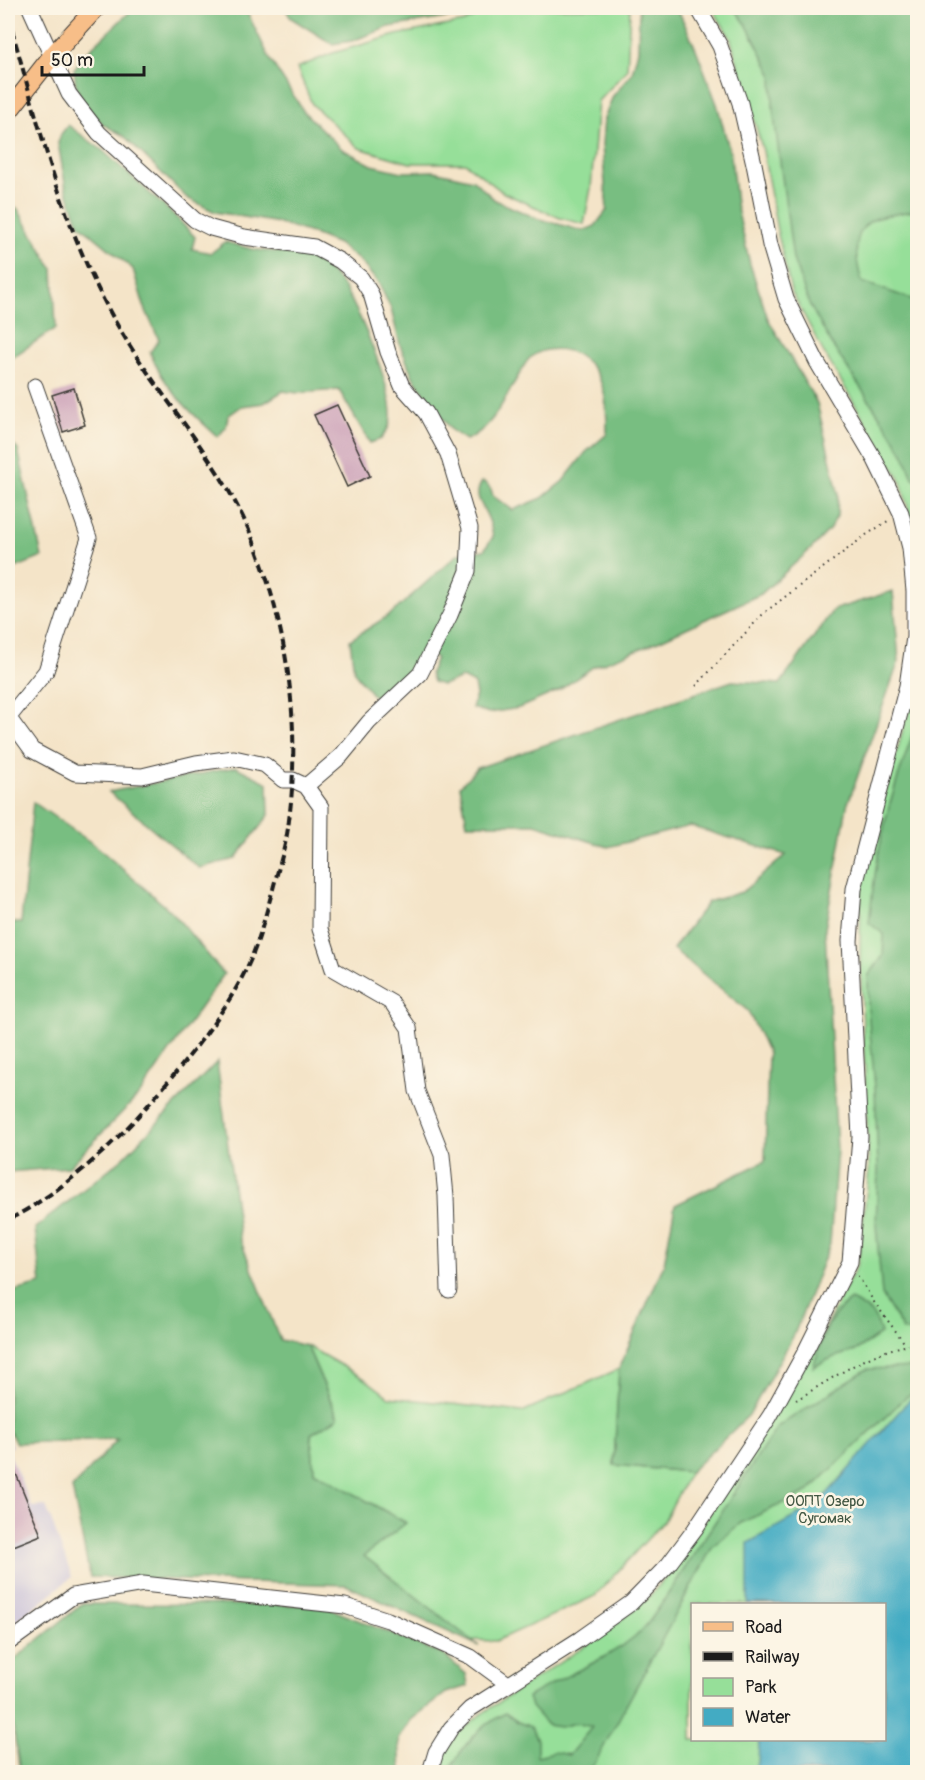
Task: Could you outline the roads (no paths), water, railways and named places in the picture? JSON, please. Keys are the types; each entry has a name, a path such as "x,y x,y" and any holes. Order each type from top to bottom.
{"main road":[{"path":"8,112 52,56 96,8"}],"street":[{"path":"30,8 69,94 99,133 195,220 211,228 244,237 314,247 340,261 361,278 371,294 388,352 402,387 426,413 448,454 470,528 468,571 450,615 420,674 369,722 341,756 306,786"},
{"path":"430,1773 436,1752 451,1728 470,1709 580,1639 631,1603 661,1572 695,1529 770,1416 850,1262 860,1137 850,941 853,900 864,843 907,686 914,638 910,548 901,513 875,460 817,362 786,298 770,245 740,103 720,46 698,8"},
{"path":"35,386 89,538 46,671 8,717 33,750 75,773 142,776 196,763 234,758 265,765 283,780 293,780 306,786 321,807 320,929 333,969 392,1003 409,1028 417,1091 442,1155 446,1196 449,1290"},
{"path":"8,1643 73,1596 143,1584 345,1606 388,1620 471,1657 508,1684"}],"water":[{"path":"917,1396 917,1772 751,1772 758,1763 759,1741 886,1741 886,1603 748,1603 748,1543 819,1503 909,1400"}],"railway":[{"path":"8,16 52,172 96,285 132,350 228,489 257,550 278,618 285,652 293,722 292,792 283,851 257,943 231,997 181,1066 123,1132 68,1181 8,1220"}],"park label":[{"name":"ООПТ Озеро Сугомак","path":"825,1510"}]}
